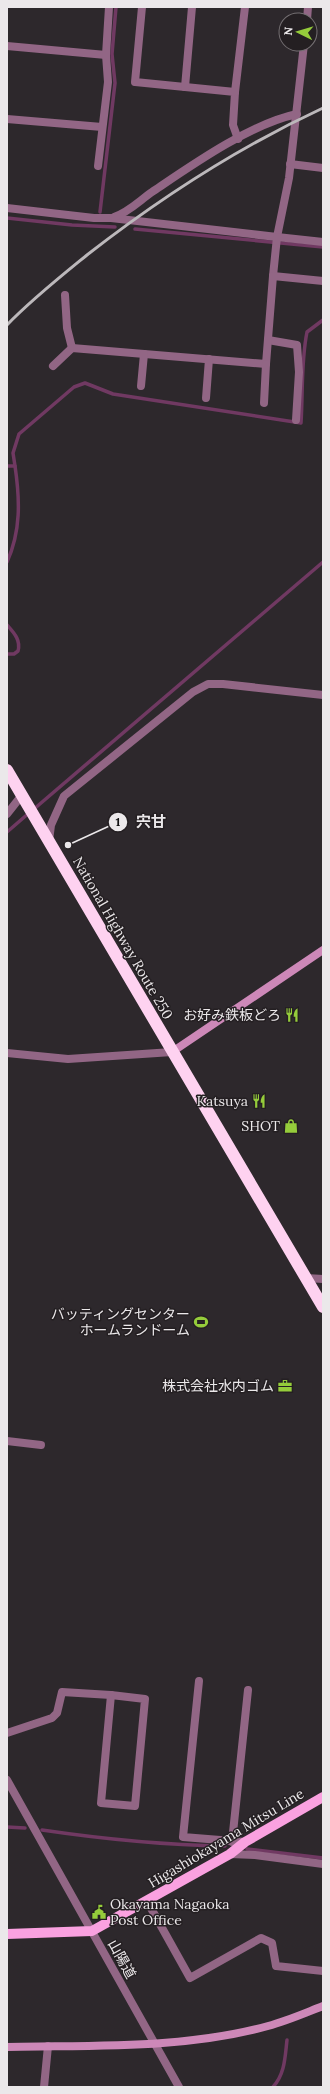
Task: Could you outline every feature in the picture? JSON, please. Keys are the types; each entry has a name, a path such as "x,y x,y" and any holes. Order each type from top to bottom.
{"highway":[{"name":"National Highway Route 250","path":"7,770 323,1307"}],"main road":[{"name":"Higashiokayama Mitsu Line","path":"7,1934 92,1931 147,1902 230,1854 245,1842 323,1797"}],"street":[{"path":"98,166 108,82 106,55 109,7"},
{"path":"142,7 135,82 235,92"},
{"path":"185,87 192,7"},
{"path":"238,139 233,125 235,92 245,7"},
{"path":"7,46 106,55"},
{"path":"264,403 276,240 290,164 303,52"},
{"path":"111,218 126,213 152,193 238,139 281,118 297,114"},
{"path":"7,119 102,127"},
{"path":"290,164 323,168"},
{"path":"7,208 94,218 111,218 276,240 323,242"},
{"path":"273,276 323,280"},
{"path":"65,295 67,328 72,348"},
{"path":"268,340 298,345 299,372 296,420"},
{"path":"53,366 72,348 266,364"},
{"path":"141,386 144,354"},
{"path":"206,398 209,359"},
{"path":"49,841 51,824 64,796 193,692 208,684 223,684 323,695"},
{"path":"7,814 24,798"},
{"path":"7,1053 68,1059 172,1052 323,950"},
{"path":"306,1278 323,1279"},
{"path":"7,1441 41,1445"},
{"path":"199,1681 183,1837 245,1842"},
{"path":"232,1842 248,1690"},
{"path":"7,1733 52,1718 57,1713 62,1692 111,1695 144,1698 135,1806 101,1803 111,1695"},
{"name":"山陽道","path":"7,1780 156,2043 179,2087"},
{"path":"230,1854 255,1855 323,1864"},
{"path":"147,1902 190,1978 261,1938 272,1942 276,1966 323,1970"},
{"path":"7,2047 156,2043 217,2037 269,2026 323,2006"},
{"path":"44,2087 48,2046"}],"waterway":[{"path":"100,212 115,83 112,54 116,7"},
{"path":"7,218 72,225 115,227"},
{"path":"135,229 323,247"},
{"path":"7,466 15,466 13,453 19,434 74,387 85,383 113,394 301,423 303,365 307,332 323,320"},
{"path":"7,562 12,550 17,527 18,491 15,466"},
{"path":"34,809 323,562"},
{"path":"7,625 19,643 18,651 14,654 7,654"},
{"path":"7,832 29,813"},
{"path":"7,1827 25,1828"},
{"path":"42,1830 133,1841 225,1846"},
{"path":"247,1849 323,1858"},
{"path":"273,2087 282,2071 287,2040"}],"railway":[{"path":"7,325 56,280 143,213 201,175 261,139 323,108"}],"place":[{"name":"宍甘","path":"68,845"},
{"name":"お好み鉄板どろ","path":"292,1015"},
{"name":"Katsuya","path":"259,1101"},
{"name":"SHOT","path":"291,1126"},
{"name":"バッティングセンター ホームランドーム","path":"201,1322"},
{"name":"株式会社水内ゴム","path":"285,1386"},
{"name":"Okayama Nagaoka Post Office","path":"99,1912"}]}
